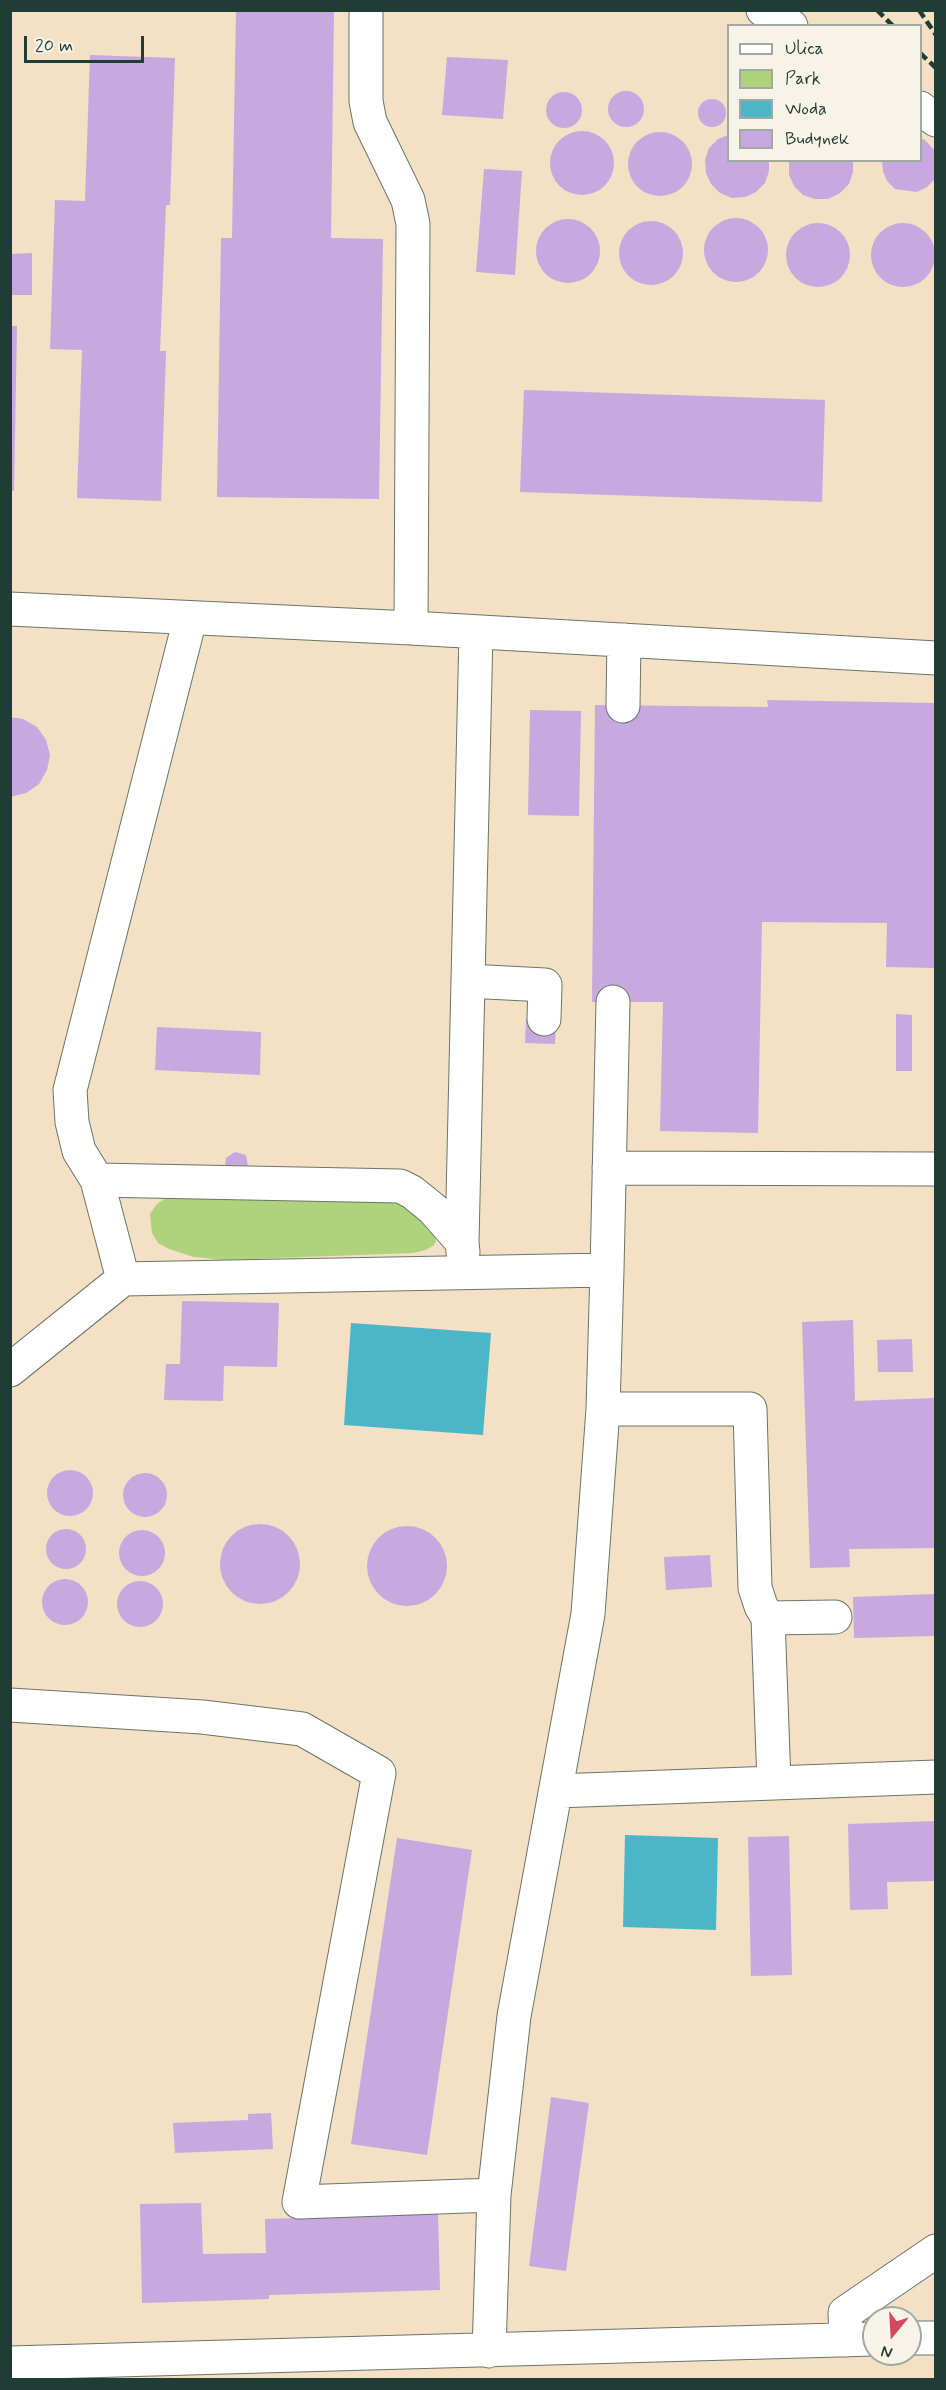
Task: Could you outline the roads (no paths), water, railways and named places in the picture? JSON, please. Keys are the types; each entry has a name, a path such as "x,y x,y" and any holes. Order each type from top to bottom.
{"street":[{"path":"366,10 366,101 370,122 408,200 413,224 411,628"},
{"path":"763,10 788,24"},
{"path":"922,109 936,120"},
{"path":"10,609 411,628 936,658"},
{"path":"123,1279 97,1180 79,1151 72,1122 70,1090 190,619"},
{"path":"463,1258 476,632"},
{"path":"622,706 624,640"},
{"path":"468,981 545,984 544,1019"},
{"path":"489,2350 494,2195 514,2016 588,1614 603,1409 613,1002"},
{"path":"609,1168 936,1169"},
{"path":"97,1180 400,1186 412,1192 433,1209 463,1258"},
{"path":"10,1370 123,1279 463,1258 607,1270"},
{"path":"603,1409 750,1408 755,1588 768,1618 774,1783"},
{"path":"768,1618 835,1617"},
{"path":"10,1705 202,1717 302,1729 379,1773 299,2202 494,2195"},
{"path":"556,1791 936,1777"},
{"path":"29,2368 489,2350 860,2339 845,2313 936,2251"}],"water":[{"path":"351,1323 491,1333 483,1435 344,1425"},
{"path":"625,1835 718,1838 716,1930 623,1927"}],"railway":[{"path":"877,10 891,24"},
{"path":"919,10 936,35"},
{"path":"922,55 936,68"}]}
